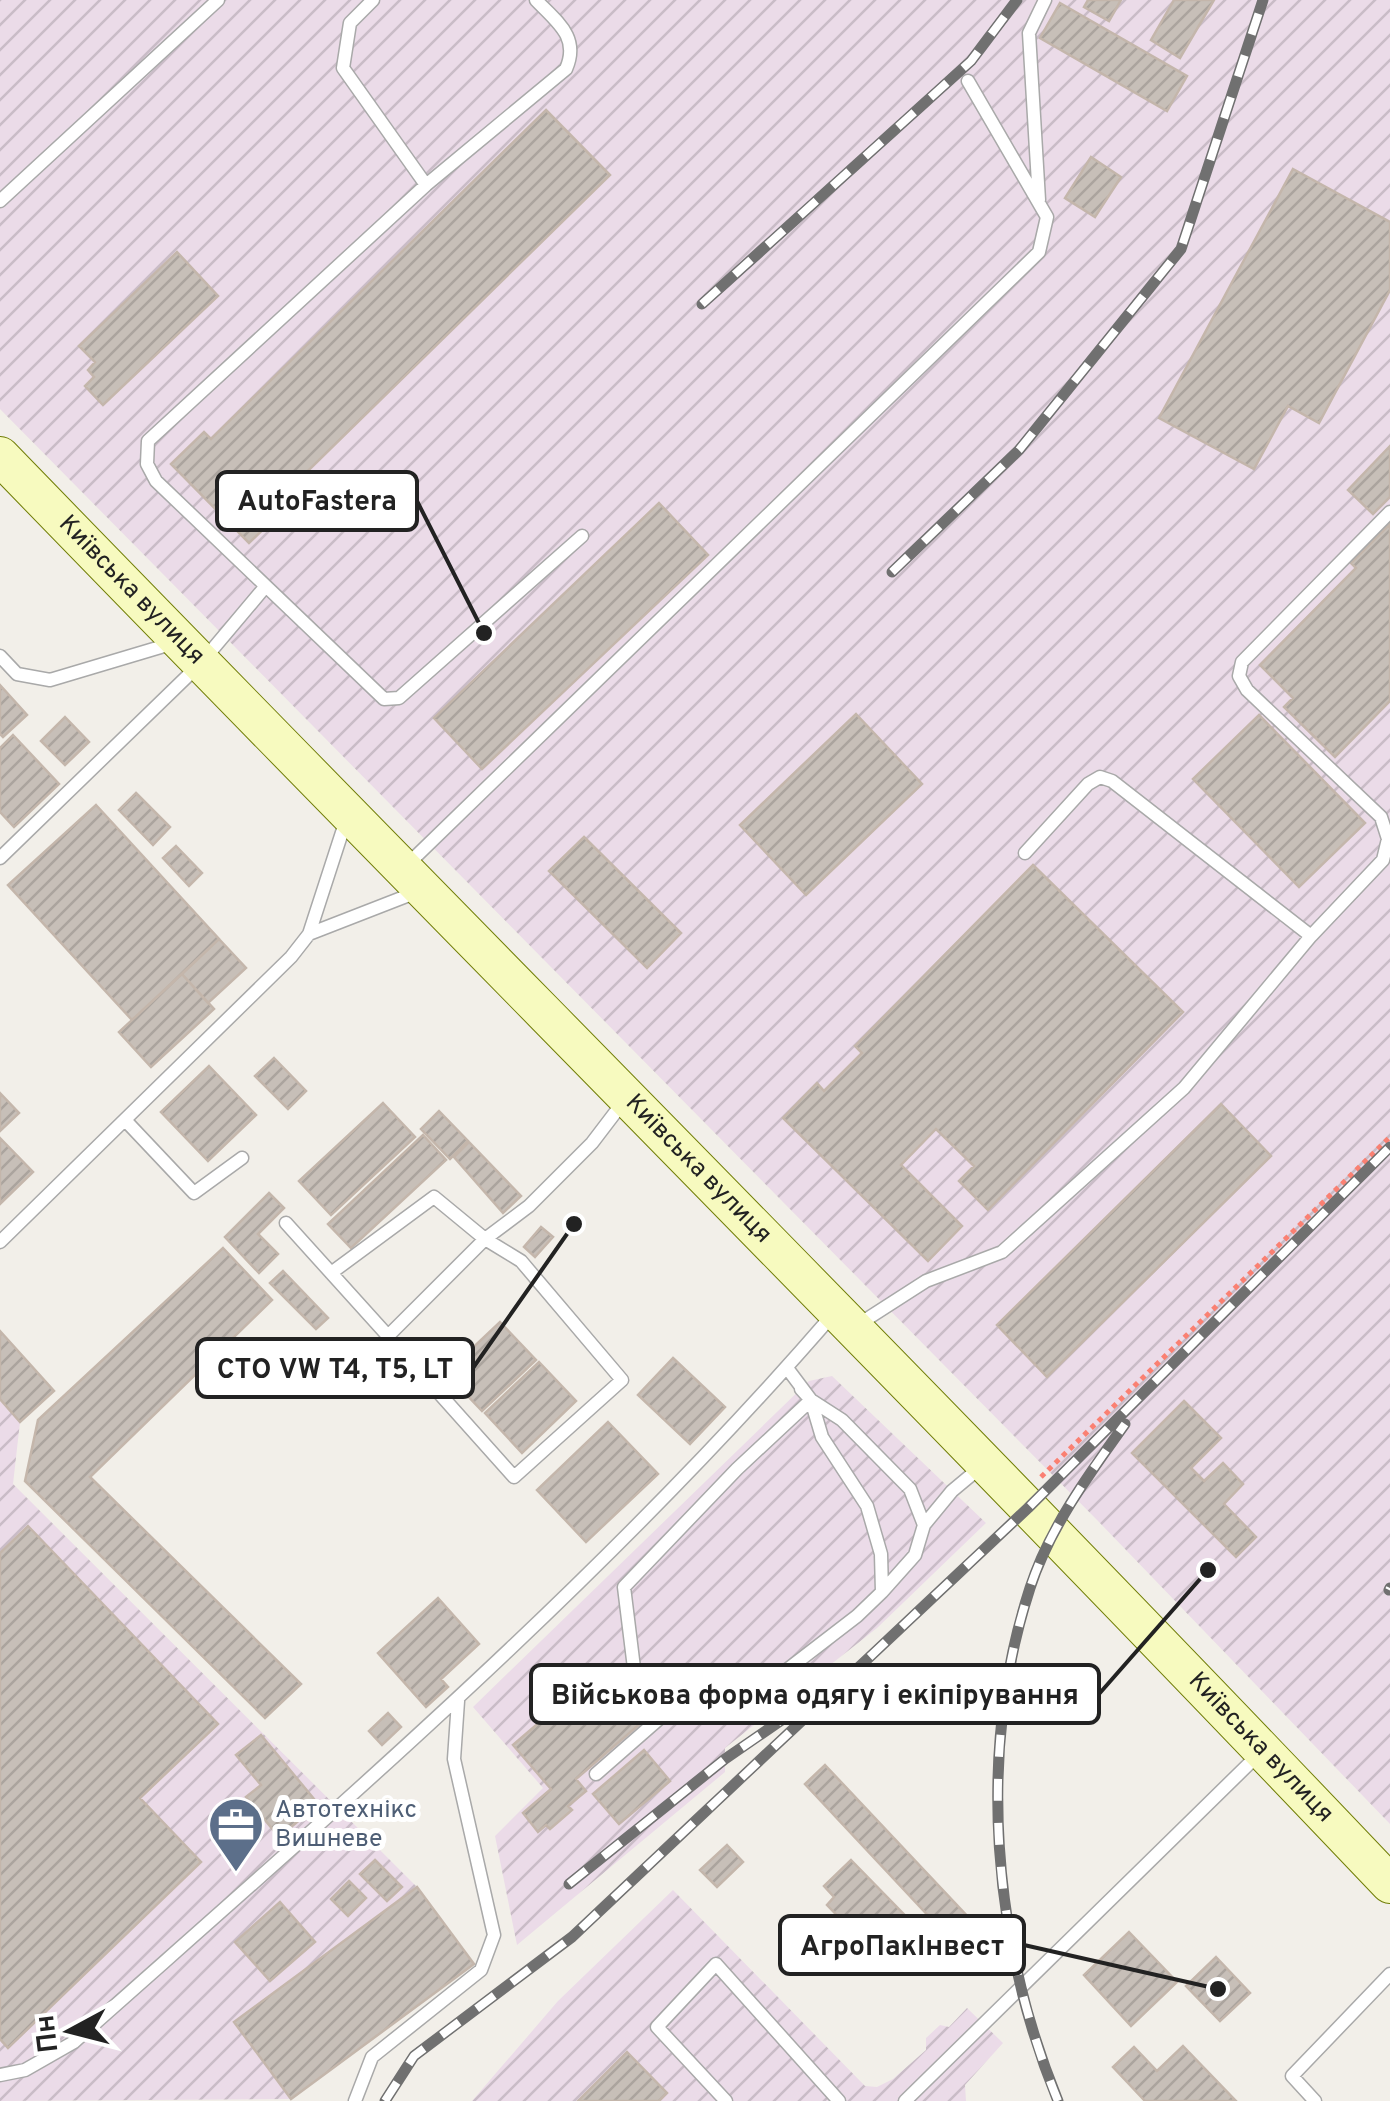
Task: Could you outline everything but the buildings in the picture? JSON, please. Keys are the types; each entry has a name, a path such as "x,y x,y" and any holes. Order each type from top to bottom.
{"main road":[{"name":"Київська вулиця","path":"0,456 411,880 628,1095 1390,1884"}],"lane":[{"path":"0,202 218,0"},
{"path":"373,0 350,23 342,68 426,185"},
{"path":"536,0 570,36 572,54 566,69 426,185 148,440 147,464 156,481 384,699 400,698 582,536"},
{"path":"1040,203 1028,32 1045,0"},
{"path":"309,934 411,880 1039,252 1048,217 968,81"},
{"path":"0,2075 25,2070 74,2042 458,1701 787,1368 845,1319 926,1280 1002,1252 1184,1088 1311,936 1383,860 1388,839 1381,818 1247,690 1239,676 1242,662 1390,512"},
{"path":"0,858 190,652 265,587"},
{"path":"0,656 17,674 50,680 190,652"},
{"path":"1025,853 1088,784 1100,778 1112,781 1311,936"},
{"path":"0,1242 291,957 309,934 348,814"},
{"path":"388,1336 484,1239 542,1194 592,1143 628,1095"},
{"path":"125,1120 194,1192 242,1158"},
{"path":"286,1223 514,1477 622,1380 521,1261 484,1239 434,1197 331,1273"},
{"path":"787,1368 811,1400 842,1420 910,1489 924,1525"},
{"path":"811,1400 822,1437 866,1506 881,1554 882,1592"},
{"path":"668,1711 634,1668 624,1587 737,1469 811,1400"},
{"path":"596,1774 668,1711 701,1690 753,1696 857,1616 915,1555 924,1525 952,1491 984,1464"},
{"path":"355,2101 372,2057 481,1970 494,1935 454,1759 458,1701"},
{"path":"905,2101 1263,1750"},
{"path":"726,2101 657,2027 716,1964 839,2101"},
{"path":"1315,2101 1292,2076 1390,1974"}],"path":[{"path":"1018,1497 1076,1447 1390,1137"}],"shaded area":[{"path":"0,0 1390,0 1390,1824 1099,1522 0,409"},
{"path":"832,1376 986,1523 877,1628 725,1748 725,1772 517,1945 495,1836 543,1788 473,1707 809,1381"},
{"path":"0,1401 20,1422 13,1484 417,1887 474,1964 291,2099 0,2101"},
{"path":"673,1890 865,2086 877,2087 893,2079 926,2050 926,2038 940,2025 949,2027 967,2008 1003,2043 965,2085 966,2101 472,2101 558,2001"}],"railway":[{"path":"702,304 971,61 1017,0"},
{"path":"892,572 1019,450 1181,249 1263,0"},
{"path":"385,2101 414,2056 572,1937 1028,1508 1390,1147"},
{"path":"1058,2101 1036,2040 1006,1913 999,1847 1002,1716 1013,1651 1038,1566 1071,1503 1125,1424"},
{"path":"569,1884 725,1759 802,1706"}],"place":[{"name":"AutoFastera","path":"484,633"},
{"name":"СТО VW T4, T5, LT","path":"574,1224"},
{"name":"Військова форма одягу і екіпірування","path":"1208,1570"},
{"name":"Автотехнікс Вишневе","path":"236,1874"},
{"name":"АгроПакІнвест","path":"1218,1989"}]}
